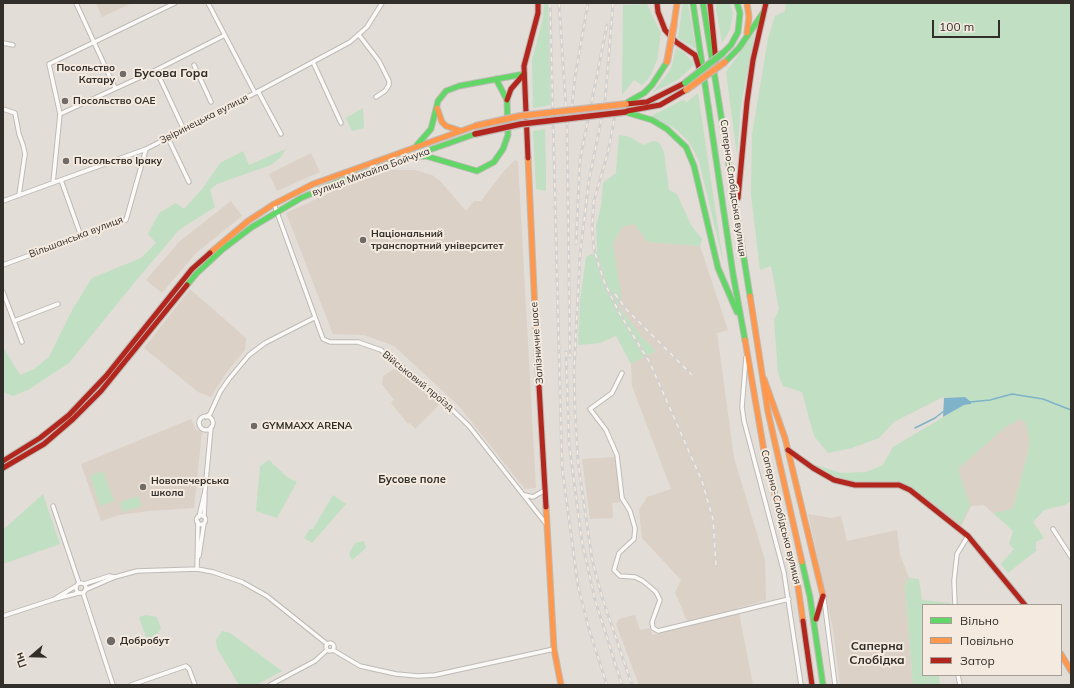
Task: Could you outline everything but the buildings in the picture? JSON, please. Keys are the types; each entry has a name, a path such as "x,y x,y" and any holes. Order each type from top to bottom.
{"main road":[{"name":"Залізничне шосе","path":"538,3 535,26 524,60 524,74 533,286 554,649 561,685"},
{"path":"657,3 659,17 665,30 676,42 695,55 708,100"},
{"path":"626,104 648,89 662,72 667,62 677,3"},
{"name":"Саперно-Слобідська вулиця","path":"693,3 746,350 764,451 798,587 812,685"},
{"name":"Саперно-Слобідська вулиця","path":"703,3 737,207 761,373 776,453 805,569 815,622 823,685"},
{"path":"710,3 717,82"},
{"name":"вулиця Михайла Бойчука","path":"3,461 40,438 69,415 96,386 198,262 248,221 274,204 327,179 415,146 475,126 520,116 647,102 658,98 685,83 731,45 738,32 740,13 736,3"},
{"path":"746,37 749,17 747,3"},
{"path":"737,207 753,60 766,5"},
{"name":"вулиця Михайла Бойчука","path":"3,468 44,444 74,419 101,391 175,299 203,267 252,227 277,211 338,182 475,134 521,124 625,112 660,105 686,90 725,62 758,22 766,5"},
{"path":"749,17 751,22 758,22"},
{"path":"415,146 423,140 431,129 436,107 441,96 452,88 524,74"},
{"path":"507,100 512,89 524,74"},
{"path":"399,161 426,156 477,171 489,166 499,157 507,141 508,135 507,100 496,79"},
{"path":"436,107 442,122 451,129 461,131"},
{"path":"625,112 648,119 667,129 686,147 694,166 718,268 743,330"},
{"name":"Саперно-Слобідська вулиця","path":"761,373 779,418 788,450 812,541 823,596"},
{"path":"788,450 813,468 834,480 855,485 893,484 904,486 921,497 968,536 1024,604"},
{"path":"815,622 823,596"},
{"path":"1062,655 1070,667"}],"street":[{"path":"76,3 115,88"},
{"path":"52,183 60,114 49,65 94,41 175,3"},
{"path":"208,3 281,134"},
{"name":"Звіринецька вулиця","path":"3,201 146,149 257,92 350,42 359,35 375,17 380,4"},
{"path":"60,114 156,70 225,35"},
{"path":"359,35 379,61 390,81 390,85 385,91 376,97"},
{"path":"3,42 13,45"},
{"path":"313,62 341,123"},
{"path":"194,64 211,102"},
{"path":"156,70 184,130"},
{"path":"3,109 15,113 25,154 19,195"},
{"path":"168,138 189,182"},
{"name":"Вільшанська вулиця","path":"3,265 126,220 146,149"},
{"path":"61,180 81,236"},
{"name":"Військовий проїзд","path":"274,204 314,318 323,339 330,342 358,342 381,350 452,408 469,426 548,526"},
{"path":"3,292 22,342"},
{"path":"14,321 58,304"},
{"path":"210,440 207,430 203,429 200,423 201,419 210,414 229,379 249,355 265,343 314,318"},
{"name":"Саперно-Слобідська вулиця","path":"746,350 743,401 744,420 777,544 789,599 801,685"},
{"path":"622,373 612,393 590,409 606,430 617,455 622,498 630,511 635,528 634,539 619,553 614,570 620,576 636,577 656,592 660,600 652,622 653,628 658,631 789,599"},
{"path":"196,569 198,522 204,491 214,405"},
{"path":"206,417 212,420"},
{"path":"207,430 211,428"},
{"path":"524,494 533,497 545,490"},
{"path":"196,569 206,520 204,517 204,491"},
{"path":"53,506 113,685"},
{"path":"199,517 204,517"},
{"path":"198,522 204,524"},
{"path":"1053,529 1071,557"},
{"path":"955,604 954,581 957,554 968,536"},
{"path":"55,599 80,584 109,576 137,571 196,569 213,572 242,582 266,596 327,644 333,644 333,650"},
{"path":"3,616 82,592 115,576"},
{"path":"80,584 76,590 82,592"},
{"name":"Саперно-Слобідська вулиця","path":"823,596 835,685"},
{"path":"327,644 327,650"},
{"path":"270,685 315,661 327,650 333,650 360,666 396,674 418,676 435,675 554,649"},
{"path":"131,685 186,666 189,669 195,685"}],"shaded area":[{"path":"96,3 132,3 102,17"},
{"path":"311,153 320,172 277,191 269,174"},
{"path":"515,160 518,162 536,488 525,489 459,406 394,346 364,335 333,334 286,213 342,187 390,170 415,170 432,175 440,181 466,211 474,201 481,201 504,171"},
{"path":"231,201 242,216 196,253 162,293 146,280 180,241"},
{"path":"634,224 648,242 700,246 728,330 717,333 734,458 765,560 766,600 738,608 753,685 639,685 616,624 619,619 635,615 640,630 650,628 652,635 689,626 675,592 681,580 642,538 639,510 647,497 671,489 632,386 631,364 656,351 641,336 618,305 613,244 622,227"},
{"path":"190,289 246,338 245,350 226,373 211,397 198,392 144,348"},
{"path":"399,366 442,402 415,429 410,423 408,424 391,403 394,400 382,384 383,376"},
{"name":"Новопечерська школа","path":"191,419 196,430 202,431 194,508 148,511 119,515 101,521 81,464"},
{"path":"1020,419 1025,422 1030,437 1029,448 1013,509 993,513 984,505 971,506 961,526 918,494 930,467 958,469 1004,428"},
{"path":"616,457 620,502 612,503 613,518 590,519 582,459"},
{"path":"808,514 831,518 841,516 847,541 897,530 900,555 909,578 905,585 913,685 840,685 833,629"}],"green space":[{"path":"544,3 548,3 551,105 533,108 532,60 543,18"},
{"path":"683,3 688,3 696,49 678,38"},
{"path":"717,3 730,3 733,13 730,30 722,43 716,8"},
{"path":"786,3 1071,3 1071,501 1065,505 1044,510 1033,522 1044,538 1036,542 1037,550 1008,573 1001,564 1014,549 1009,544 1013,531 993,513 1013,509 1029,448 1029,437 1025,422 1020,419 1004,428 958,469 970,505 961,524 912,487 898,482 852,481 832,475 814,464 841,473 866,472 883,465 893,447 964,405 971,404 965,397 941,398 894,422 879,438 852,448 828,453 814,436 802,392 783,386 778,373 774,320 779,309 771,266 760,270 751,195 752,135 768,38 775,16 785,11"},
{"path":"647,4 661,33 657,60 650,77 642,85 634,80 622,95 623,5"},
{"path":"755,32 741,105 737,155 726,72"},
{"path":"676,48 684,53 694,65 679,79 652,93 668,73 672,65"},
{"path":"698,93 723,261 699,161 688,141 676,129 651,116 683,100 687,102"},
{"path":"363,108 364,128 352,131 346,118"},
{"path":"545,129 546,191 536,189 533,131"},
{"path":"619,135 630,137 643,145 653,141 659,142 664,152 669,190 677,194 691,225 702,239 700,246 648,242 634,224 622,227 613,244 622,301 618,305 641,336 656,351 631,364 616,336 600,343 578,345 580,301 586,257 597,252 596,226 601,206 603,183 616,173"},
{"path":"286,149 281,157 271,165 217,184 210,190 215,207 179,230 69,363 28,390 13,396 3,392 3,347 20,375 34,369 49,357 71,312 92,278 141,258 156,243 148,234 159,213 176,203 184,209 203,188 220,163 243,151 249,165"},
{"path":"269,460 287,477 297,482 277,518 256,511 260,466"},
{"path":"103,471 114,501 100,506 90,476"},
{"path":"43,494 60,544 3,564 3,530"},
{"path":"333,495 346,504 312,543 304,538 310,529 313,529"},
{"path":"138,496 142,506 123,512 120,502"},
{"path":"364,541 366,548 352,560 349,554 355,543"},
{"path":"909,578 919,579 922,600 950,603 922,604 922,676 939,676 940,685 913,685 905,585"},
{"path":"146,615 157,617 161,628 158,633 147,640 139,617"},
{"path":"222,631 230,633 282,671 256,685 239,685 217,648 216,640"}],"water":[{"path":"965,397 971,402 971,404 964,405 943,417 944,398"}],"waterway":[{"path":"970,402 990,400 1012,394 1043,399 1071,410"},
{"path":"915,428 935,418 944,411"}],"railway":[{"path":"550,3 562,467 578,586 589,629 607,685"},
{"path":"559,3 567,122 570,357"},
{"path":"571,117 575,77 588,3"},
{"path":"613,3 605,102 589,180 580,255 574,371 575,411 578,462 592,559 602,597 632,685"},
{"path":"576,244 580,160 607,25"},
{"path":"593,204 608,152 615,115"},
{"path":"594,200 592,227 594,249 599,266 605,284 620,314 650,363 702,481 713,519 716,566"},
{"path":"615,294 627,310 692,375"},
{"path":"566,352 569,443 582,542 595,600 622,685"}],"traffic: fast":[{"path":"693,3 733,274 745,340"},
{"path":"703,3 750,296"},
{"path":"723,53 731,45 738,32 740,13 737,3"},
{"path":"725,62 739,48 763,13"},
{"path":"685,83 723,53"},
{"path":"628,102 644,93 652,85 667,62"},
{"path":"417,145 431,129 438,101 446,91 459,86 524,74"},
{"path":"416,157 426,156 477,171 494,162 503,149 508,135 507,100 496,79"},
{"path":"625,112 652,120 667,129 686,147 694,166 718,268 737,312"},
{"path":"187,285 196,274 223,249 252,227 301,198 338,182 475,134"},
{"path":"802,562 810,597 823,685"}],"traffic: slow":[{"path":"674,24 677,3"},
{"path":"747,3 749,17 747,33"},
{"path":"667,62 674,24"},
{"path":"686,90 725,62"},
{"path":"475,126 520,116 626,104"},
{"path":"437,108 442,122 446,126 461,131"},
{"path":"210,253 248,221 274,204 313,184 475,126"},
{"path":"528,158 536,334"},
{"path":"750,296 768,412 802,562"},
{"path":"745,340 764,451 798,587 803,621"},
{"path":"764,379 785,438 823,596"},
{"path":"546,507 554,649 561,685"},
{"path":"1062,656 1071,671"}],"traffic: jam":[{"path":"528,158 524,66 538,13 538,3"},
{"path":"657,3 658,12 665,30 676,42 695,55 701,74"},
{"path":"710,3 716,62"},
{"path":"738,198 747,102 753,60 766,3"},
{"path":"507,100 511,89 524,74"},
{"path":"626,104 647,102 685,83"},
{"path":"627,111 660,105 686,90"},
{"path":"475,134 521,124 625,112"},
{"path":"3,461 40,438 69,415 106,376 192,269 210,253"},
{"path":"3,468 44,444 73,419 101,391 187,285"},
{"path":"536,334 546,507"},
{"path":"788,450 813,468 834,480 855,485 899,485 910,490 968,536 1024,604"},
{"path":"816,619 823,596"},
{"path":"803,621 812,685"}],"place":[{"name":"Посольство Катару","path":"123,74"},
{"name":"Посольство ОАЕ","path":"65,101"},
{"name":"Посольство Іраку","path":"66,161"},
{"name":"Національний транспортний університет","path":"363,240"},
{"name":"GYMMAXX ARENA","path":"254,426"},
{"name":"Новопечерська школа","path":"143,487"},
{"name":"Добробут","path":"111,641"}],"district":[{"name":"Бусова Гора","path":"171,73"},
{"name":"Бусове поле","path":"412,480"},
{"name":"Саперна Слобідка","path":"877,653"}]}
